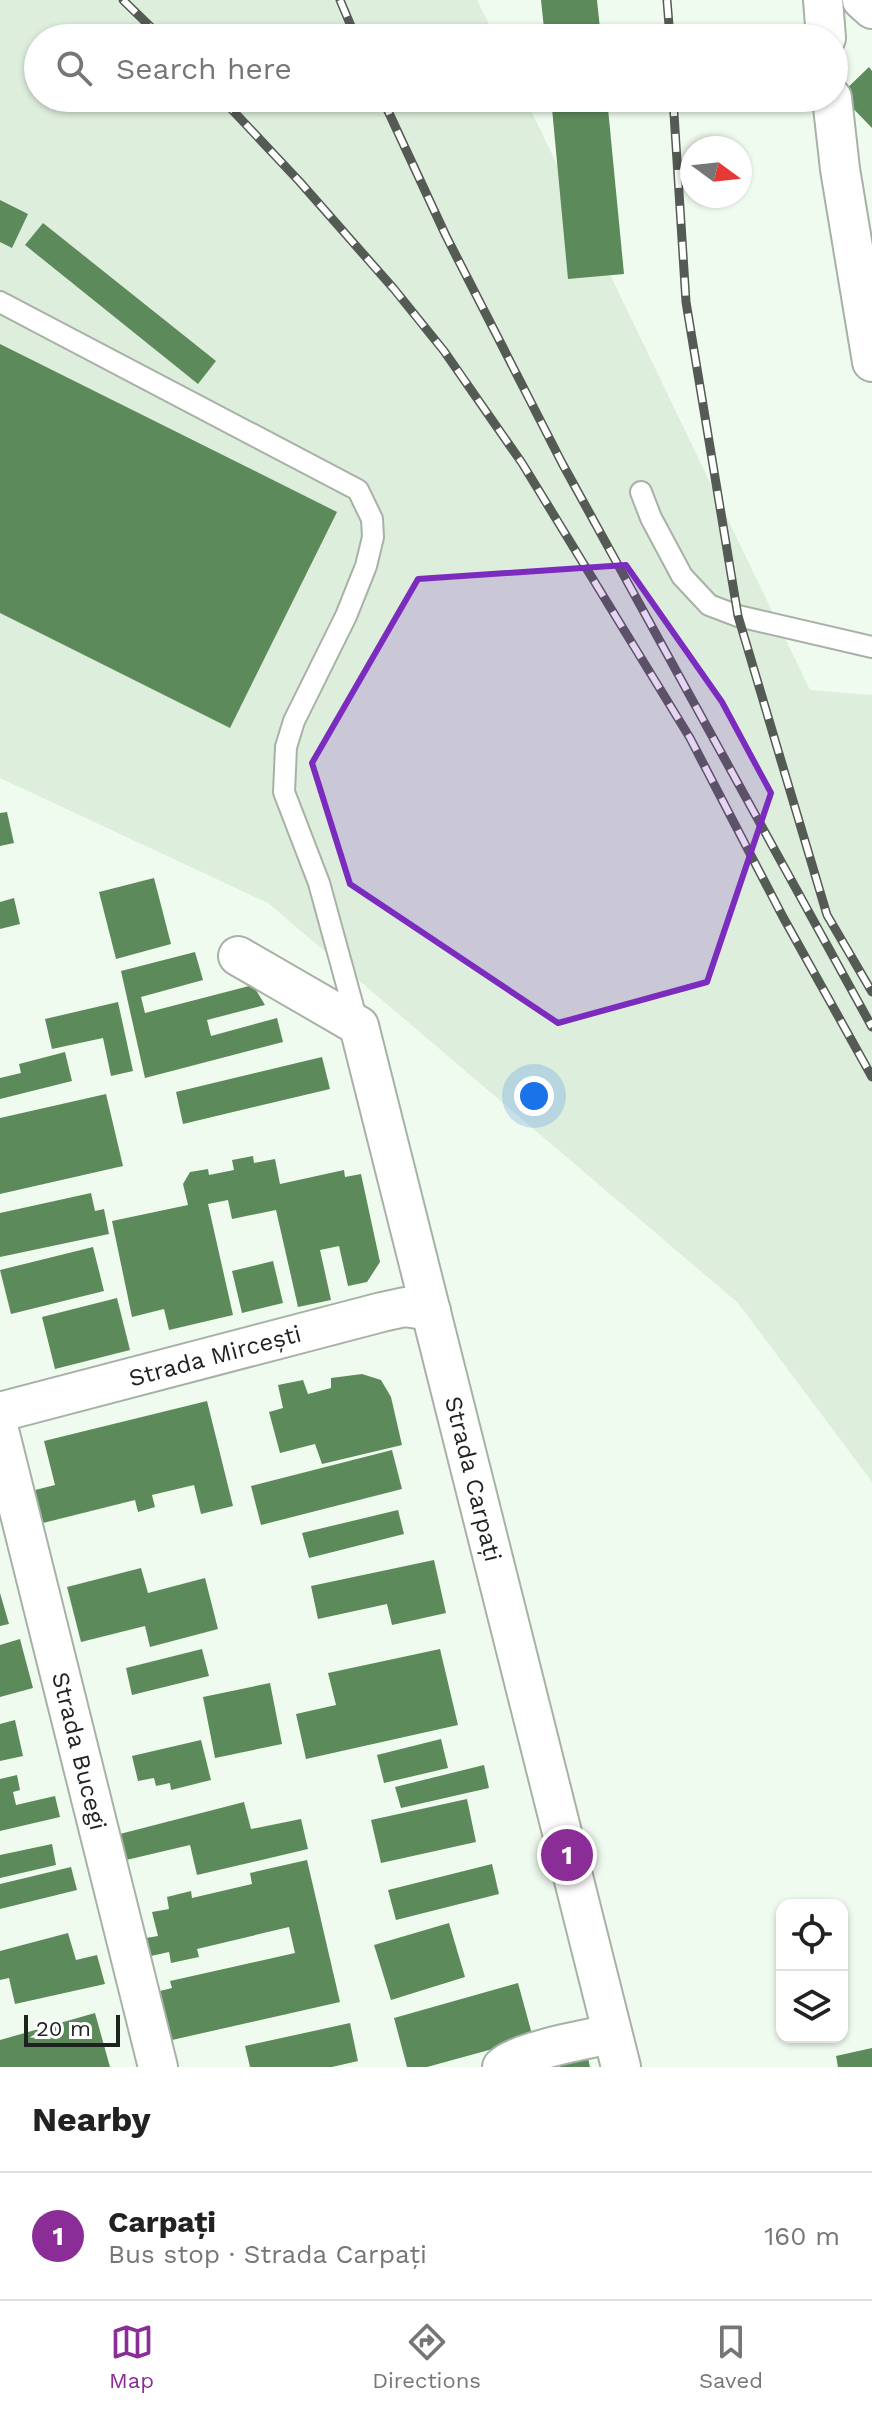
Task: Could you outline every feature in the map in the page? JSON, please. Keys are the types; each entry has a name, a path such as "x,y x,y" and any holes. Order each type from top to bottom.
{"street":[{"path":"823,0 825,24"},
{"path":"862,0 872,9"},
{"path":"834,112 872,362"},
{"path":"238,956 359,1026"},
{"name":"Strada Carpați","path":"359,1026 617,2050"},
{"name":"Strada Mircești","path":"0,1412 382,1312 405,1307 431,1311"},
{"name":"Strada Bucegi","path":"0,1434 158,2067"},
{"path":"502,2067 507,2062 541,2051 617,2050"}],"lane":[{"path":"0,302 358,490 372,519 370,551 346,616 294,721 286,747 284,792 319,883 359,1026"},
{"path":"641,492 651,518 682,576 709,605 738,616 872,647"}],"highlighted area":[{"path":"626,565 722,702 771,793 707,982 558,1023 350,884 312,763 418,579"}],"shaded area":[{"path":"0,0 477,0 489,24 24,24 24,112 532,112 810,690 872,695 872,1482 738,1303 268,903 0,778"}],"building":[{"path":"541,0 597,0 600,24 544,24"},
{"path":"869,67 872,71 872,128 848,103 848,87"},
{"path":"552,112 608,112 624,274 568,279"},
{"path":"0,200 28,214 12,248 0,242"},
{"path":"43,223 216,361 198,384 25,245"},
{"path":"0,344 337,512 230,728 0,613"},
{"path":"7,812 14,843 0,846 0,813"},
{"path":"154,878 171,944 116,959 99,892"},
{"path":"14,898 20,924 0,929 0,902"},
{"path":"195,952 203,980 141,997 145,1013 253,985 265,1005 207,1020 211,1036 277,1018 283,1042 145,1078 121,971"},
{"path":"118,1002 133,1071 111,1076 103,1038 52,1049 45,1019"},
{"path":"65,1052 72,1081 0,1099 0,1078 21,1073 19,1064"},
{"path":"322,1057 330,1089 183,1124 176,1092"},
{"path":"106,1094 123,1166 0,1194 0,1118"},
{"path":"253,1156 254,1163 275,1159 280,1184 344,1170 345,1177 361,1174 380,1262 367,1282 348,1286 339,1246 320,1250 331,1300 298,1307 276,1210 232,1219 228,1200 208,1204 233,1315 169,1330 164,1309 132,1317 112,1221 188,1205 183,1184 190,1172 208,1169 209,1175 234,1170 232,1160"},
{"path":"91,1193 95,1211 104,1209 109,1234 0,1257 0,1213"},
{"path":"93,1247 104,1291 11,1314 0,1270"},
{"path":"273,1261 283,1303 242,1313 232,1271"},
{"path":"117,1298 130,1350 55,1369 42,1317"},
{"path":"362,1374 381,1380 391,1397 402,1445 322,1464 315,1444 280,1453 269,1412 283,1408 278,1385 303,1380 308,1394 331,1388 331,1378"},
{"path":"207,1401 233,1506 201,1514 194,1485 152,1495 155,1507 138,1512 135,1500 43,1523 35,1490 55,1485 44,1441"},
{"path":"392,1450 402,1489 261,1525 251,1486"},
{"path":"398,1510 404,1534 309,1558 302,1533"},
{"path":"434,1560 446,1613 392,1625 387,1604 318,1619 311,1586"},
{"path":"141,1568 148,1593 205,1578 218,1629 150,1647 145,1626 81,1642 67,1587"},
{"path":"0,1593 9,1624 0,1626"},
{"path":"20,1639 33,1688 0,1697 0,1645"},
{"path":"202,1649 209,1676 132,1695 126,1668"},
{"path":"440,1649 458,1725 306,1759 296,1714 336,1705 328,1673"},
{"path":"270,1683 282,1744 215,1758 203,1697"},
{"path":"15,1720 23,1756 0,1761 0,1724"},
{"path":"441,1739 448,1768 384,1783 377,1755"},
{"path":"201,1740 211,1780 171,1790 170,1783 156,1786 154,1778 138,1781 132,1756"},
{"path":"484,1765 489,1788 401,1808 395,1787"},
{"path":"17,1775 20,1790 13,1792 16,1805 55,1796 60,1817 0,1831 0,1779"},
{"path":"467,1799 476,1842 381,1863 371,1820"},
{"path":"244,1802 251,1829 301,1819 308,1849 197,1875 190,1845 122,1861 116,1835"},
{"path":"52,1844 56,1865 0,1878 0,1855"},
{"path":"307,1860 340,2002 172,2040 160,1991 172,1988 170,1981 295,1953 289,1927 197,1949 199,1957 171,1963 169,1952 151,1956 146,1938 158,1936 152,1912 169,1909 167,1897 191,1891 192,1898 252,1884 250,1873"},
{"path":"492,1864 499,1894 396,1920 388,1890"},
{"path":"71,1867 77,1890 0,1909 0,1884"},
{"path":"449,1923 465,1977 391,2000 374,1945"},
{"path":"68,1933 76,1960 97,1955 105,1984 15,2004 9,1978 0,1980 0,1951"},
{"path":"518,1983 533,2038 427,2067 407,2067 394,2018"},
{"path":"95,2013 110,2067 0,2067 0,2040"},
{"path":"350,2023 358,2061 332,2067 250,2067 245,2046"},
{"path":"872,2048 872,2067 838,2067 836,2056"},
{"path":"588,2058 590,2067 560,2067 560,2066"}],"railway":[{"path":"123,0 148,24"},
{"path":"340,0 350,24"},
{"path":"667,0 669,24"},
{"path":"234,112 394,289 444,351 522,463 690,738 783,917 872,1077"},
{"path":"388,112 446,236 562,463 872,1027"},
{"path":"674,112 686,302 738,616 827,915 872,992"}],"place":[{"name":"Carpați","path":"567,1855"}]}
